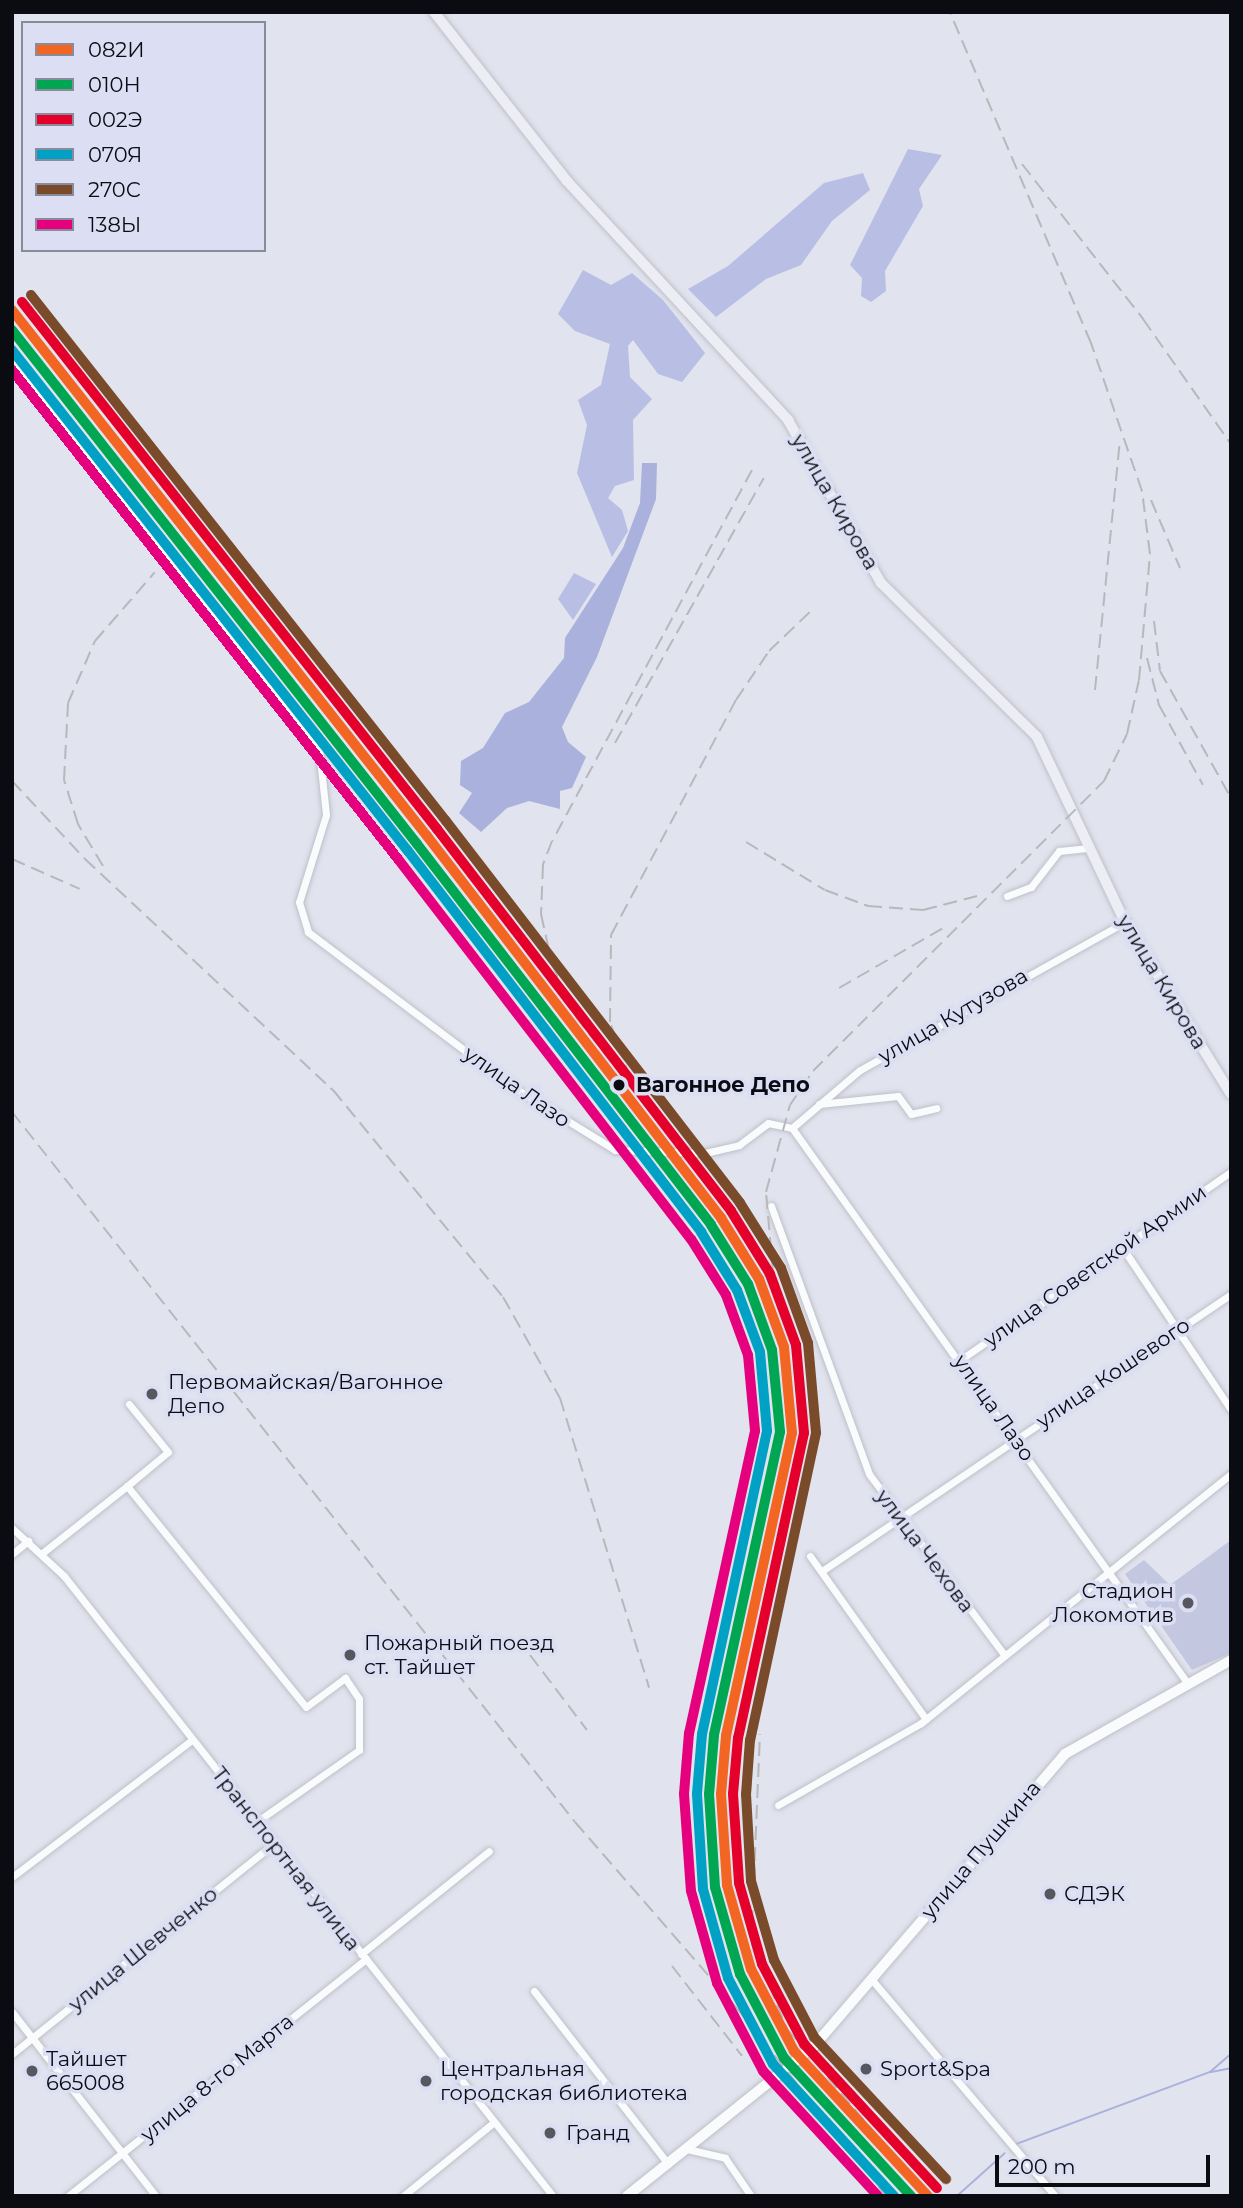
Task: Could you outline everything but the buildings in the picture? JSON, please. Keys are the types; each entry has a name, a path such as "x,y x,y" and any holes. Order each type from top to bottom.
{"main road":[{"name":"улица Кирова","path":"434,12 567,181 788,420 881,583 1037,737 1125,922 1231,1094"},
{"name":"улица Пушкина","path":"627,2196 768,2086 872,1980 1065,1754 1231,1660"}],"street":[{"name":"улица Лазо","path":"12,361 319,749 327,815 299,902 308,932 513,1087 615,1150 705,1153 739,1145 768,1123 792,1128 1111,1569 1188,1684"},
{"path":"1007,896 1031,887 1059,851 1088,848"},
{"name":"улица Кутузова","path":"792,1128 818,1104 919,1035 1125,922"},
{"path":"818,1104 898,1096 911,1114 936,1108"},
{"name":"улица Советской Армии","path":"960,1360 1231,1171"},
{"name":"улица Чехова","path":"771,1206 869,1474 898,1520 1003,1653"},
{"path":"1122,1247 1231,1410"},
{"name":"улица Кошевого","path":"822,1571 1014,1438 1231,1294"},
{"path":"41,1554 168,1452 128,1404"},
{"path":"778,1805 926,1720 1003,1653 1231,1474"},
{"path":"127,1486 306,1707 345,1678 359,1699 359,1750 256,1822"},
{"name":"Транспортная улица","path":"12,1528 41,1554 192,1740 553,2196"},
{"path":"12,1554 28,1541"},
{"path":"810,1556 926,1720"},
{"path":"12,1877 192,1740"},
{"name":"улица Шевченко","path":"12,2054 274,1844"},
{"name":"улица 8-го Марта","path":"68,2196 489,1851"},
{"path":"872,1980 1055,2196"},
{"path":"534,1991 667,2164"},
{"path":"12,2012 156,2196"},
{"path":"403,2196 494,2122"},
{"path":"687,2149 725,2158 751,2196"}],"shaded area":[{"path":"908,149 942,155 919,189 923,206 885,271 886,291 871,302 861,296 862,278 850,265"},
{"path":"863,173 870,190 832,221 801,265 766,279 716,317 688,289 728,266 824,183"},
{"path":"583,270 611,285 632,273 663,300 705,353 682,382 658,374 633,340 628,346 630,377 652,399 633,420 634,480 615,486 608,498 622,510 628,531 612,557 577,473 587,425 578,400 601,385 610,344 575,331 558,314"},
{"path":"642,463 657,463 656,499 597,657 562,727 568,742 586,757 572,788 560,791 560,809 529,801 507,808 481,832 459,813 472,793 460,785 461,761 483,748 505,713 529,702 564,658 565,638 623,548 640,503"},
{"path":"574,573 596,584 573,620 558,599"},
{"name":"Стадион Локомотив","path":"1231,1540 1231,1653 1192,1670 1125,1574 1144,1560 1170,1585"}],"waterway":[{"path":"1016,2144 1210,2072 1231,2054"},
{"path":"1211,2072 1231,2068"},
{"path":"957,2196 1005,2153"}],"railway":[{"path":"773,1272 766,1192 790,1105 813,1071 1104,781 1127,734 1139,680 1150,554 1142,491 1091,343 950,12"},
{"path":"1022,164 1143,319 1231,444"},
{"path":"1095,690 1120,440"},
{"path":"752,470 552,841 543,865 541,914 552,964 576,1017 747,1236 792,1333 804,1434 732,1770 737,1883 753,1947 787,2029 926,2194"},
{"path":"615,743 764,478"},
{"path":"1151,500 1180,568"},
{"path":"103,866 78,824 64,780 68,703 95,641 155,572"},
{"path":"630,1078 610,1022 611,935 736,700 769,651 813,609"},
{"path":"1154,621 1160,671 1231,798"},
{"path":"1147,658 1159,705 1203,785"},
{"path":"12,781 85,859 333,1090 503,1297 560,1398 649,1688"},
{"path":"746,842 825,890 868,906 923,910 981,895"},
{"path":"12,859 80,889"},
{"path":"839,988 947,926"},
{"path":"12,1112 575,1822 735,2006 886,2196"},
{"path":"530,1655 587,1730"},
{"path":"752,1924 760,1734"},
{"path":"747,1875 752,1743"},
{"path":"672,1966 742,2056"}],"transit line":[{"name":"270С","path":"31,295 446,821 740,1203 781,1268 808,1343 816,1433 750,1740 746,1794 751,1881 774,1960 814,2037 946,2179"},
{"name":"002Э","path":"22,302 437,829 731,1211 770,1274 796,1345 804,1433 738,1738 733,1794 739,1883 762,1964 804,2044 937,2188"},
{"name":"082И","path":"12,310 427,836 721,1218 759,1279 784,1347 792,1433 726,1736 721,1794 727,1885 751,1969 794,2051 928,2196"},
{"name":"010Н","path":"12,330 417,844 711,1225 748,1284 772,1350 780,1432 714,1735 709,1794 715,1887 740,1974 784,2058 911,2196"},
{"name":"070Я","path":"12,350 408,851 701,1232 737,1290 760,1352 767,1431 702,1734 697,1794 703,1889 728,1978 773,2064 894,2196"},
{"name":"138Ы","path":"12,370 398,859 691,1239 726,1295 748,1355 755,1431 689,1733 684,1794 691,1891 717,1983 763,2071 878,2196"}],"place":[{"name":"Вагонное Депо","path":"619,1085"},
{"name":"Первомайская/Вагонное Депо","path":"152,1394"},
{"name":"Стадион Локомотив","path":"1188,1603"},
{"name":"Пожарный поезд ст. Тайшет","path":"350,1655"},
{"name":"СДЭК","path":"1050,1894"},
{"name":"Sport&Spa","path":"866,2069"},
{"name":"Тайшет 665008","path":"32,2071"},
{"name":"Центральная городская библиотека","path":"426,2081"},
{"name":"Гранд","path":"550,2133"}]}
